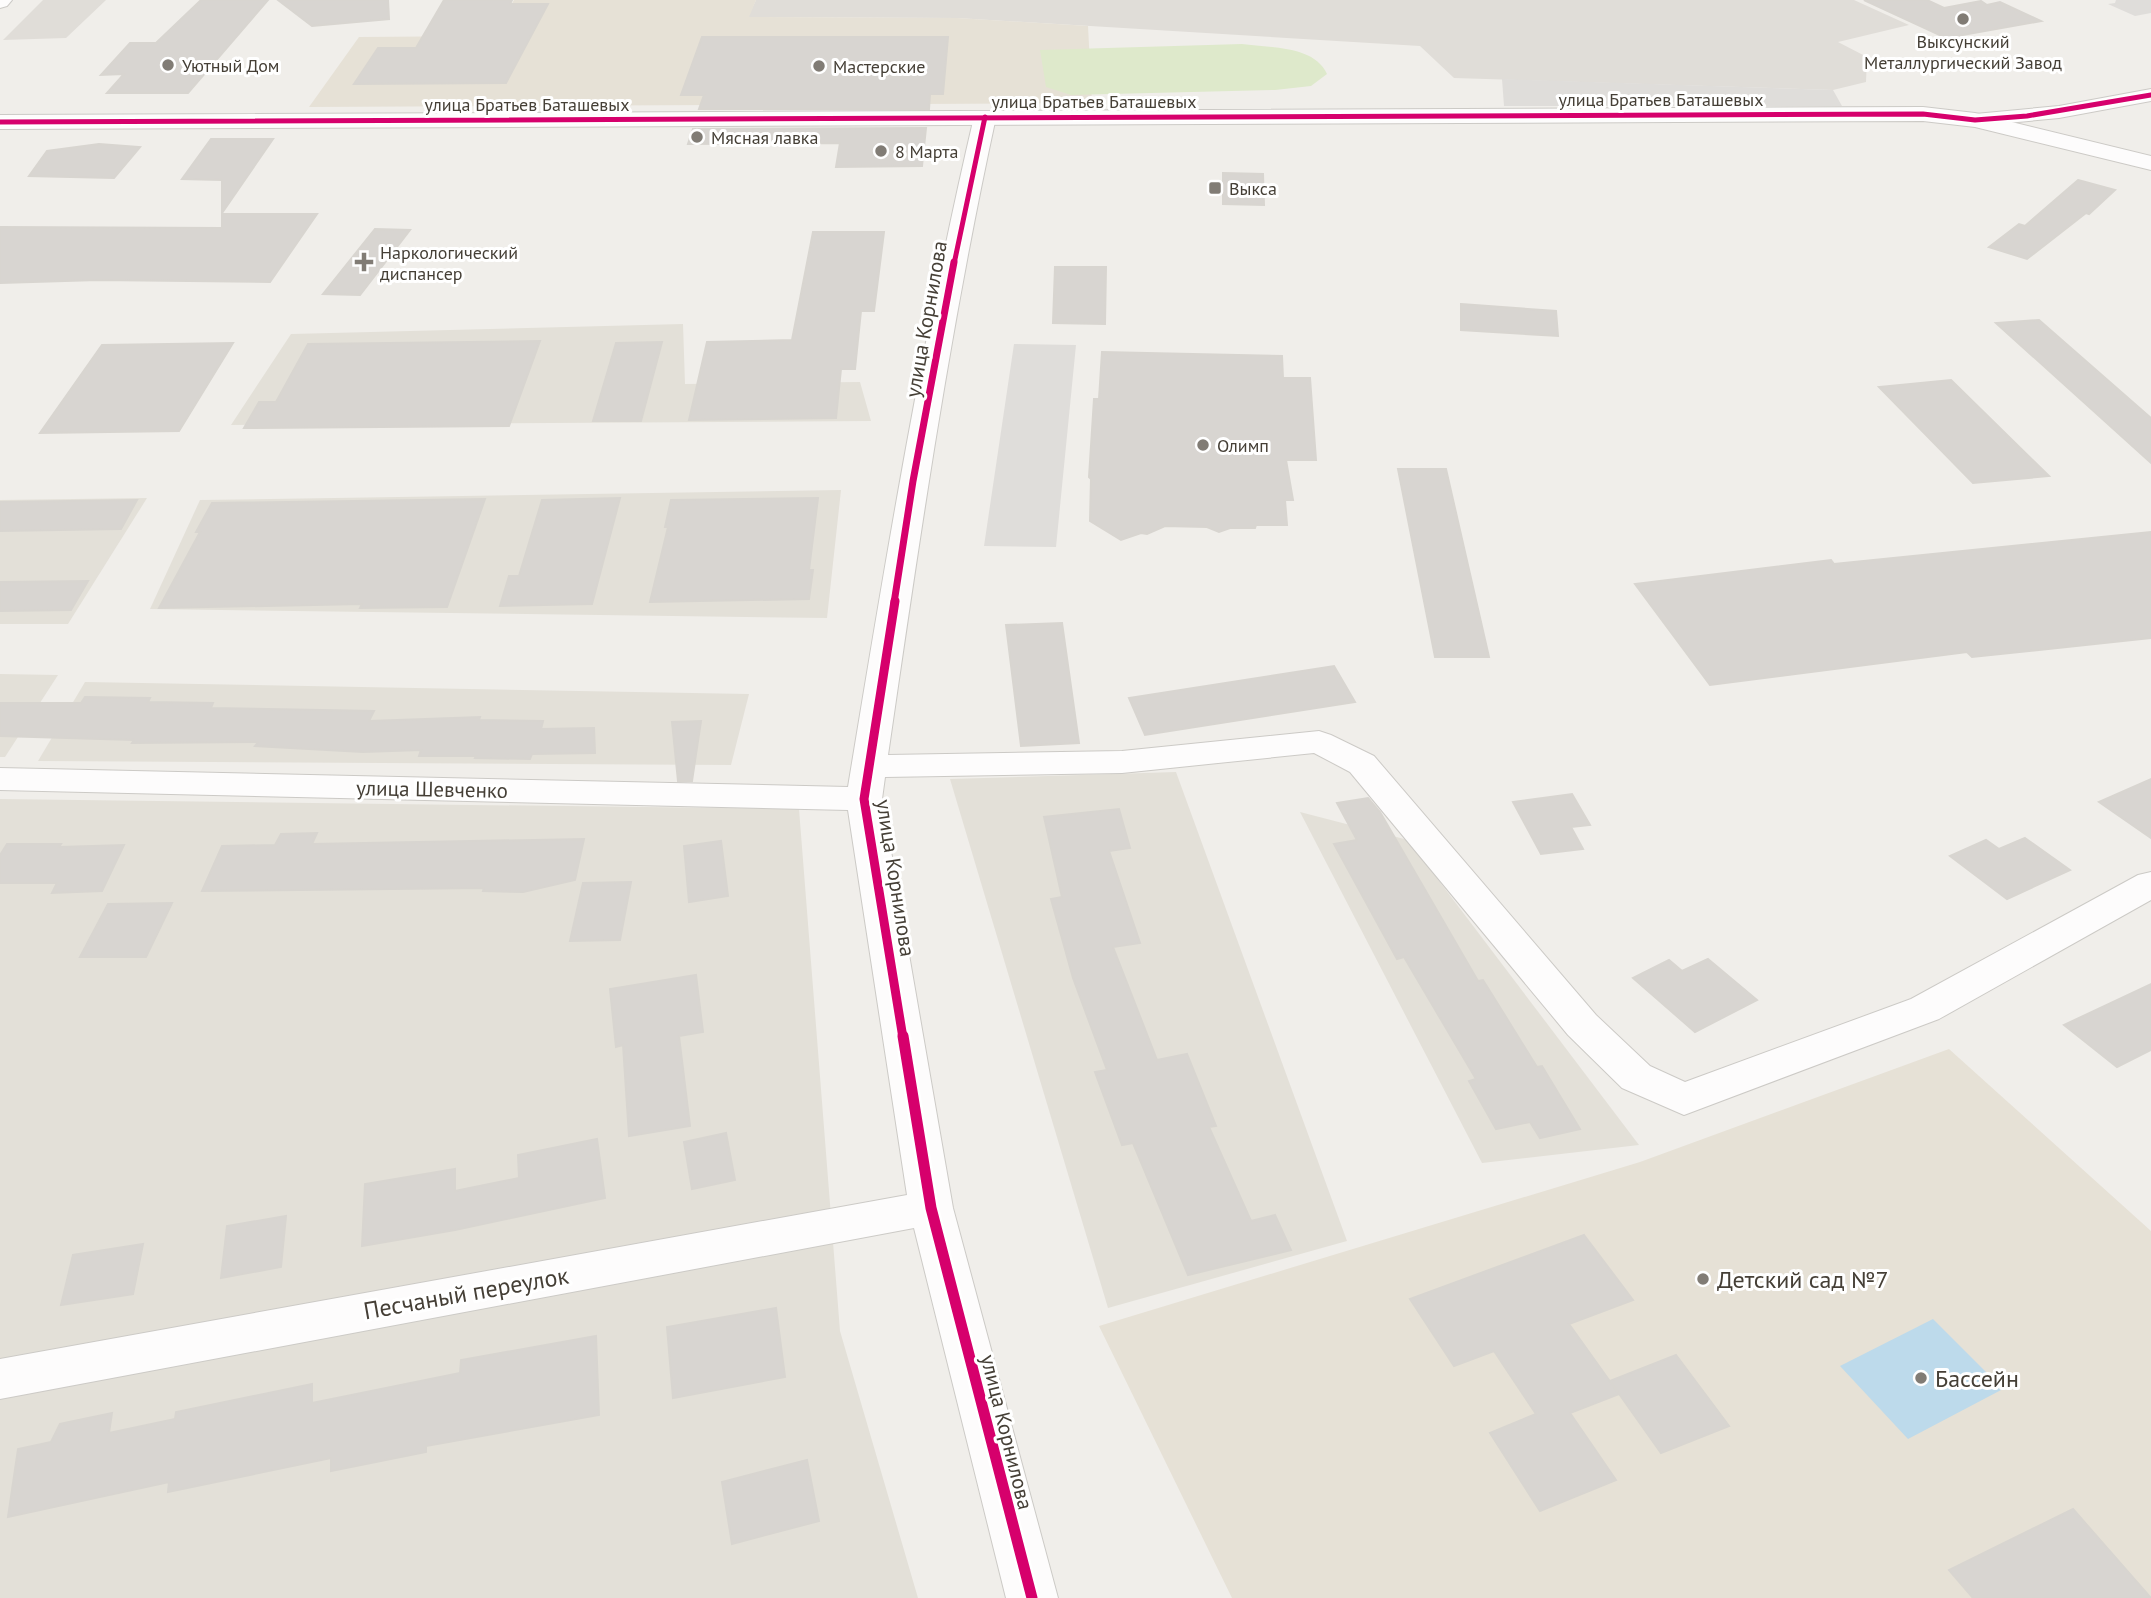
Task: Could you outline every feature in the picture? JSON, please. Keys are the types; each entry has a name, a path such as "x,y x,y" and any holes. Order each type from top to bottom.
{"street":[{"name":"улица Братьев Баташевых","path":"0,122 1923,114 1975,120 2059,112 2151,95"},
{"path":"2051,137 2043,129 2046,121 2059,112"},
{"name":"улица Братьев Баташевых","path":"0,114 34,121"},
{"name":"улица Корнилова","path":"985,117 961,224 914,481 867,782 932,1208 1032,1598"},
{"path":"1975,120 2151,163"},
{"name":"улица Шевченко","path":"0,779 867,782 1122,762 1319,742 1362,764 1582,1025 1636,1077 1684,1099 1925,1009 2151,884"},
{"name":"Песчаный переулок","path":"0,1379 932,1208"}],"shaded area":[{"path":"43,0 106,0 66,38 3,40"},
{"path":"514,0 756,0 749,17 957,18 1088,26 1092,103 309,107 359,37 493,36"},
{"path":"756,0 1854,0 1909,25 1838,42 1867,57 1866,82 1833,90 1454,78 1420,46 957,18 748,17"},
{"path":"2116,0 2151,0 2151,13 2135,16 2108,4 2115,3"},
{"path":"1502,79 1833,90 1842,106 1504,106"},
{"path":"683,324 685,384 860,382 871,421 231,425 291,334"},
{"path":"1014,344 1076,345 1056,547 984,546"},
{"path":"841,490 827,618 150,609 200,500"},
{"path":"147,498 68,624 0,624 0,500"},
{"path":"0,674 58,675 5,757 0,757"},
{"path":"85,682 749,694 731,765 38,761"},
{"path":"1176,772 1347,1241 1108,1308 950,779"},
{"path":"0,799 799,809 840,1331 918,1598 0,1598"},
{"path":"1300,812 1408,840 1639,1145 1482,1163"},
{"name":"Детский сад №7","path":"1949,1049 2151,1231 2151,1598 1232,1598 1099,1326 1640,1162"}],"green space":[{"path":"1242,44 1302,53 1321,65 1327,74 1311,86 1275,90 1071,95 1046,87 1040,50"}],"water":[{"name":"Бассейн","path":"1933,1319 2003,1389 1908,1439 1840,1366"}],"building":[{"path":"201,0 268,0 188,93 107,93 124,74 101,75 130,43 156,43"},
{"path":"278,0 388,0 389,19 312,26"},
{"path":"444,0 512,0 510,4 548,4 506,83 354,84 378,48 416,48"},
{"name":"Выксунский Металлургический Завод","path":"1864,0 1927,0 1944,8 1981,1 1987,5 2000,2 2041,21 1946,38"},
{"name":"Мастерские","path":"702,37 948,37 943,94 930,94 929,109 699,109 704,95 681,95"},
{"path":"926,128 922,166 836,167 840,143 688,144 693,129"},
{"path":"211,139 273,139 222,213 222,180 182,179"},
{"path":"99,144 140,147 114,178 29,176 47,151"},
{"path":"1223,173 1263,174 1264,205 1223,204"},
{"path":"2078,180 2115,190 2089,214 2086,213 2027,259 1989,247 2019,224 2025,226"},
{"path":"222,214 317,214 270,282 98,280 0,283 0,227 222,228"},
{"name":"Наркологический диспансер","path":"375,229 410,230 360,295 323,294"},
{"path":"813,232 884,232 874,311 861,311 855,369 841,369 836,418 689,420 707,342 792,340"},
{"path":"1055,267 1106,267 1105,324 1053,323"},
{"path":"1461,304 1556,311 1558,336 1461,330"},
{"path":"2039,320 2151,418 2151,463 1996,323"},
{"path":"540,341 509,426 244,428 259,402 276,402 308,344"},
{"path":"662,342 641,421 593,421 616,343"},
{"path":"233,343 179,431 40,433 102,345"},
{"name":"Олимп","path":"1102,352 1282,356 1283,378 1310,378 1316,460 1286,460 1293,500 1285,500 1287,525 1256,525 1255,528 1230,528 1219,532 1207,527 1165,526 1147,534 1141,533 1121,540 1090,521 1089,477 1094,399 1099,399"},
{"path":"1951,380 2049,476 1973,483 1879,387"},
{"path":"1398,469 1446,469 1489,657 1435,657"},
{"path":"620,498 592,604 500,606 509,576 519,576 542,500"},
{"path":"818,498 809,570 813,570 809,599 650,602 668,527 665,527 671,500"},
{"path":"485,499 447,607 360,608 362,604 159,608 200,532 196,532 212,503"},
{"path":"137,500 121,529 0,531 0,502"},
{"path":"2151,532 2151,638 1972,657 1967,652 1710,685 1635,584 1831,560 1834,564"},
{"path":"88,581 71,610 0,611 0,582"},
{"path":"1062,623 1079,743 1021,746 1006,625"},
{"path":"1334,666 1355,702 1145,735 1129,698"},
{"path":"85,697 213,703 211,708 374,711 369,721 480,717 479,720 543,721 541,729 594,728 595,753 532,754 530,759 475,758 476,756 419,756 421,750 363,752 255,746 258,742 132,743 134,740 0,736 0,703 81,703"},
{"path":"701,721 692,781 678,781 672,722"},
{"path":"2151,779 2151,838 2099,802"},
{"path":"1572,794 1590,825 1571,827 1583,849 1541,854 1513,802"},
{"path":"1368,798 1380,812 1478,981 1483,980 1537,1067 1542,1066 1580,1129 1540,1138 1530,1122 1496,1129 1469,1081 1476,1079 1404,957 1397,959 1334,844 1357,840 1337,803"},
{"path":"1119,809 1130,848 1109,851 1140,943 1113,947 1157,1060 1187,1054 1216,1126 1209,1127 1251,1221 1275,1215 1291,1250 1188,1275 1133,1143 1122,1145 1095,1072 1107,1070 1073,978 1051,899 1062,897 1044,817"},
{"path":"317,833 312,844 584,839 575,880 523,892 483,891 484,888 202,891 222,846 275,845 281,834"},
{"path":"2025,838 2070,870 2007,899 1950,856 1986,840 1999,849"},
{"path":"721,841 728,896 689,902 684,846"},
{"path":"7,844 61,844 59,847 124,845 102,891 52,893 57,883 0,883 0,855"},
{"path":"631,882 620,940 570,941 583,883"},
{"path":"172,903 146,957 80,957 108,904"},
{"path":"1708,959 1757,1000 1695,1032 1633,978 1669,960 1682,971"},
{"path":"696,975 703,1032 679,1036 690,1126 629,1136 623,1045 616,1047 610,989"},
{"path":"2151,984 2151,1050 2117,1067 2064,1025"},
{"path":"726,1133 735,1180 692,1189 684,1142"},
{"path":"597,1139 605,1198 455,1230 362,1246 365,1184 455,1169 455,1191 519,1178 518,1155"},
{"path":"286,1216 281,1267 221,1278 227,1226"},
{"path":"1584,1235 1633,1300 1569,1324 1619,1394 1570,1413 1616,1480 1540,1511 1490,1433 1536,1414 1494,1351 1454,1366 1410,1299"},
{"path":"143,1244 133,1294 61,1305 73,1255"},
{"path":"776,1308 785,1377 673,1398 667,1327"},
{"path":"596,1336 599,1415 426,1446 426,1452 331,1471 331,1458 168,1492 169,1482 8,1517 18,1449 51,1442 60,1424 112,1413 109,1433 175,1419 176,1412 312,1384 312,1403 460,1373 461,1360"},
{"path":"1676,1355 1729,1426 1661,1453 1610,1381"},
{"path":"807,1460 819,1521 732,1544 722,1482"},
{"path":"2073,1509 2151,1598 1973,1598 1949,1570"}],"cycle path":[{"path":"0,122 1923,114 1975,120 2027,116 2151,95"},
{"path":"985,117 961,224 913,481 864,799 931,1208 1032,1598"}],"place":[{"name":"Выксунский Металлургический Завод","path":"1963,19"},
{"name":"Уютный Дом","path":"168,65"},
{"name":"Мастерские","path":"819,66"},
{"name":"Мясная лавка","path":"697,137"},
{"name":"8 Марта","path":"881,151"},
{"name":"Выкса","path":"1215,188"},
{"name":"Наркологический диспансер","path":"364,262"},
{"name":"Олимп","path":"1203,445"},
{"name":"Детский сад №7","path":"1703,1279"},
{"name":"Бассейн","path":"1921,1378"}]}
